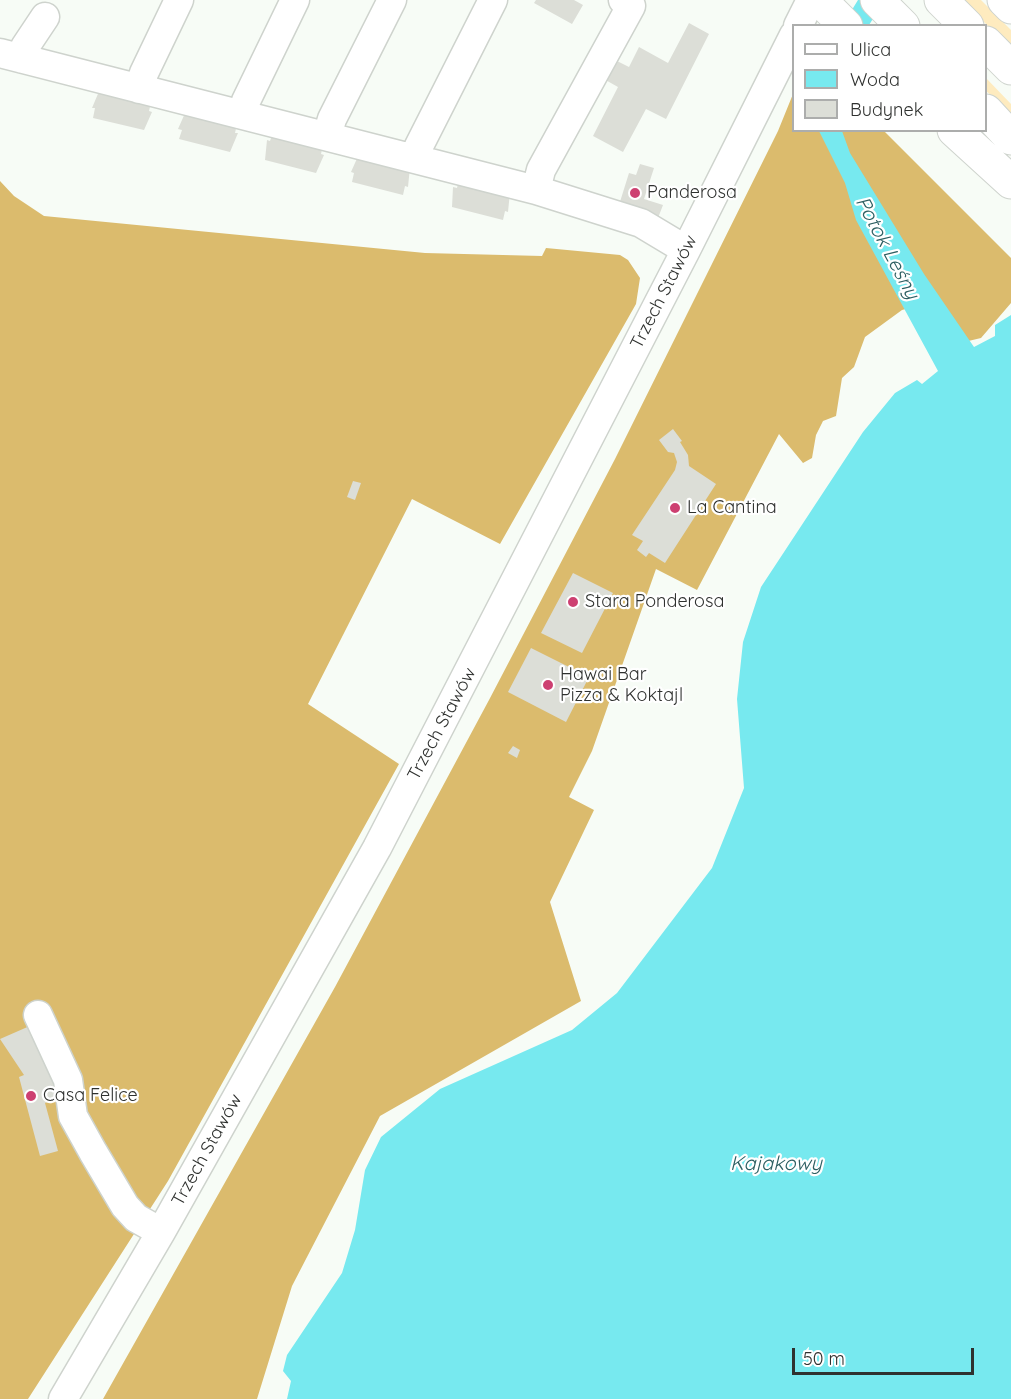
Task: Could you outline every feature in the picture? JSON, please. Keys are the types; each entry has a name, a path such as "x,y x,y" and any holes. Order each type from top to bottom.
{"highway":[{"path":"820,0 844,24"},
{"path":"877,0 901,24"},
{"path":"941,0 965,24"},
{"path":"1004,0 1011,7"},
{"path":"987,45 1011,68"},
{"path":"987,98 1011,118"},
{"path":"987,112 1011,138"},
{"path":"956,132 1011,182"}],"street":[{"path":"139,89 144,73 179,0"},
{"path":"242,114 246,101 295,0"},
{"path":"327,136 332,120 392,0"},
{"path":"416,158 419,146 493,0"},
{"path":"536,190 541,170 631,6 624,0"},
{"path":"799,24 811,0"},
{"path":"11,56 25,47 45,17"},
{"name":"Trzech Stawów","path":"63,1399 161,1232 377,848 686,250 792,39"},
{"path":"11,56 536,190 641,224 686,250"},
{"path":"38,1015 68,1080 73,1116 93,1152 125,1206 136,1218 161,1232"}],"shaded area":[{"path":"962,0 981,0 1011,30 1011,49 987,24"},
{"path":"987,79 1011,104 1011,113 987,92"},
{"path":"792,96 792,132 885,132 1011,258 1011,303 981,338 960,343 936,301 902,310 865,337 854,367 842,378 836,416 823,421 816,435 812,458 803,463 779,434 697,590 656,569 592,751 569,797 594,810 550,902 581,1001 380,1116 292,1286 257,1399 103,1399 335,987 489,700 615,459 778,131"},
{"path":"0,181 14,196 44,216 425,253 542,256 546,248 620,255 628,260 640,278 636,304 500,544 412,499 308,704 399,764 168,1181 28,1399 0,1399"}],"water":[{"path":"858,0 885,0 870,24 843,24"},
{"name":"Kajakowy","path":"820,132 842,132 850,153 924,274 974,347 995,336 995,325 1011,315 1011,1399 287,1399 291,1381 283,1371 287,1355 342,1273 355,1230 365,1170 381,1137 440,1089 572,1030 617,993 712,868 744,788 737,699 743,642 761,587 863,432 895,393 917,380 922,384 938,371 856,220 845,183"}],"building":[{"path":"536,0 574,0 583,5 572,24 534,3"},
{"path":"689,23 709,34 666,119 646,109 623,152 593,136 618,87 602,78 613,59 629,67 639,47 668,63"},
{"path":"100,89 151,102 149,111 152,112 144,130 93,118 95,108 92,108"},
{"path":"186,111 237,124 235,133 238,133 230,152 179,139 182,130 178,129"},
{"path":"273,132 323,145 321,154 324,155 316,173 265,160 267,140 270,141"},
{"path":"359,154 410,167 408,187 405,186 403,195 352,182 354,173 351,172"},
{"path":"640,164 654,168 644,199 663,205 658,218 619,205 629,173 636,175"},
{"path":"459,179 510,192 508,212 505,211 503,220 452,207 453,187 457,188"},
{"path":"673,429 682,441 680,442 688,455 689,466 716,484 665,563 649,553 646,557 637,550 643,541 632,535 675,470 677,462 674,453 668,452 659,440"},
{"path":"353,481 361,483 355,500 347,497"},
{"path":"573,573 613,593 582,653 541,633"},
{"name":"Hawai Bar Pizza & Koktajl","path":"531,648 589,677 566,722 508,692"},
{"path":"513,746 520,750 517,758 508,753"},
{"path":"32,1025 63,1095 45,1103 58,1151 40,1156 19,1077 24,1075 0,1039"}],"place":[{"name":"Panderosa","path":"635,193"},
{"name":"La Cantina","path":"675,508"},
{"name":"Stara Ponderosa","path":"573,602"},
{"name":"Hawai Bar Pizza & Koktajl","path":"548,685"},
{"name":"Casa Felice","path":"31,1096"}],"water label":[{"name":"Potok Leśny","path":"887,248"}]}
